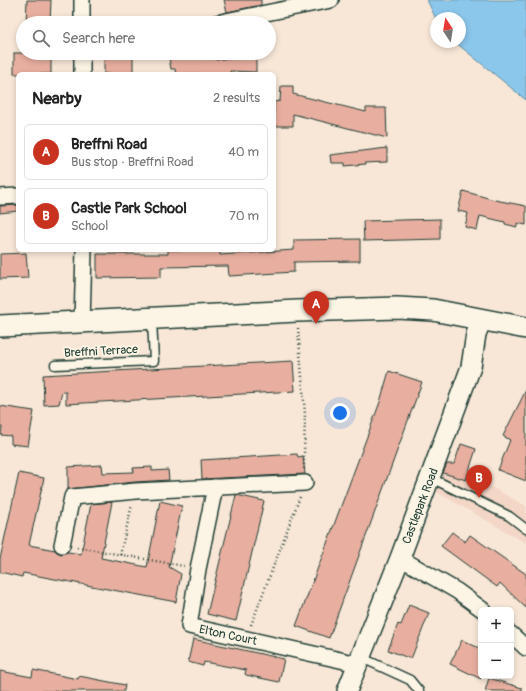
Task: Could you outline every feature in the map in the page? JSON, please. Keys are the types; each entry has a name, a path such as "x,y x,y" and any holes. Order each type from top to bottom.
{"main road":[{"path":"0,326 297,311 397,308 433,310 526,328"}],"street":[{"path":"82,0 82,16"},
{"path":"251,16 331,0"},
{"path":"82,60 82,72"},
{"path":"0,197 16,196"},
{"path":"82,322 84,252"},
{"name":"Castlepark Road","path":"347,691 431,478 471,368 476,334 482,319"},
{"path":"62,545 72,497 136,491 306,483"},
{"name":"Elton Court","path":"215,487 198,569 189,626 359,661"},
{"path":"400,558 457,591 479,607"},
{"path":"514,637 526,648"}],"lane":[{"name":"Breffni Terrace","path":"55,365 154,361 152,319"},
{"path":"431,478 509,516 526,529"},
{"path":"359,661 410,680 419,691"}],"path":[{"path":"120,555 136,491"},
{"path":"62,545 198,569"}],"shaded area":[{"path":"444,461 526,506 526,543 433,490"}],"water":[{"path":"427,0 526,0 526,100 462,48 466,48 466,12 433,12"}],"building":[{"path":"27,0 51,0 50,16 26,16"},
{"path":"224,0 261,0 261,5 227,12"},
{"path":"14,53 16,53 16,60 51,60 51,72 16,72 16,74 14,74"},
{"path":"104,60 133,60 133,72 104,72"},
{"path":"169,60 256,60 256,72 176,72 175,69 171,69"},
{"path":"281,86 293,86 293,94 366,112 366,108 386,108 387,138 293,114 293,126 276,126 276,102 280,101"},
{"path":"387,148 387,162 345,166 345,163 331,163 330,155"},
{"path":"463,191 495,200 526,206 526,225 517,223 517,227 505,224 505,222 480,216 477,230 465,227 468,213 458,211"},
{"path":"16,205 16,211 0,213 0,206"},
{"path":"440,219 440,239 364,241 363,221"},
{"path":"360,239 360,261 294,262 294,272 229,276 228,266 161,267 161,277 97,278 97,254 220,252 220,255 276,252 294,250 294,240"},
{"path":"26,253 28,278 0,279 0,254"},
{"path":"293,361 295,391 66,404 66,392 62,392 59,404 44,405 43,375"},
{"path":"389,371 422,382 329,638 296,626 380,402"},
{"path":"526,390 526,481 498,470 510,440 503,436"},
{"path":"0,406 34,411 28,446 11,444 11,436 1,435 2,427 0,427"},
{"path":"461,444 476,449 466,480 443,473 447,464 454,464"},
{"path":"297,454 298,457 303,456 305,474 202,479 201,460"},
{"path":"102,465 103,473 134,472 133,468 152,467 152,471 168,470 169,480 68,489 68,467"},
{"path":"19,473 44,478 29,545 55,550 61,554 68,552 81,554 91,504 112,502 101,558 147,567 160,501 182,506 169,567 181,574 176,602 23,573 22,577 0,572 0,559"},
{"path":"236,495 264,501 236,621 207,614"},
{"path":"452,532 465,542 470,535 526,574 526,608 500,583 497,587 441,546"},
{"path":"409,605 429,613 411,659 388,650 398,624 401,625"},
{"path":"193,639 284,659 279,682 246,675 246,670 204,662 203,666 188,662"},
{"path":"462,640 478,648 478,678 450,664"},
{"path":"33,670 78,679 79,676 125,685 124,691 0,691 0,671 32,677"},
{"path":"489,679 522,688 522,691 485,691"}],"place":[{"name":"Breffni Road","path":"316,324"},
{"name":"Castle Park School","path":"479,498"}]}
